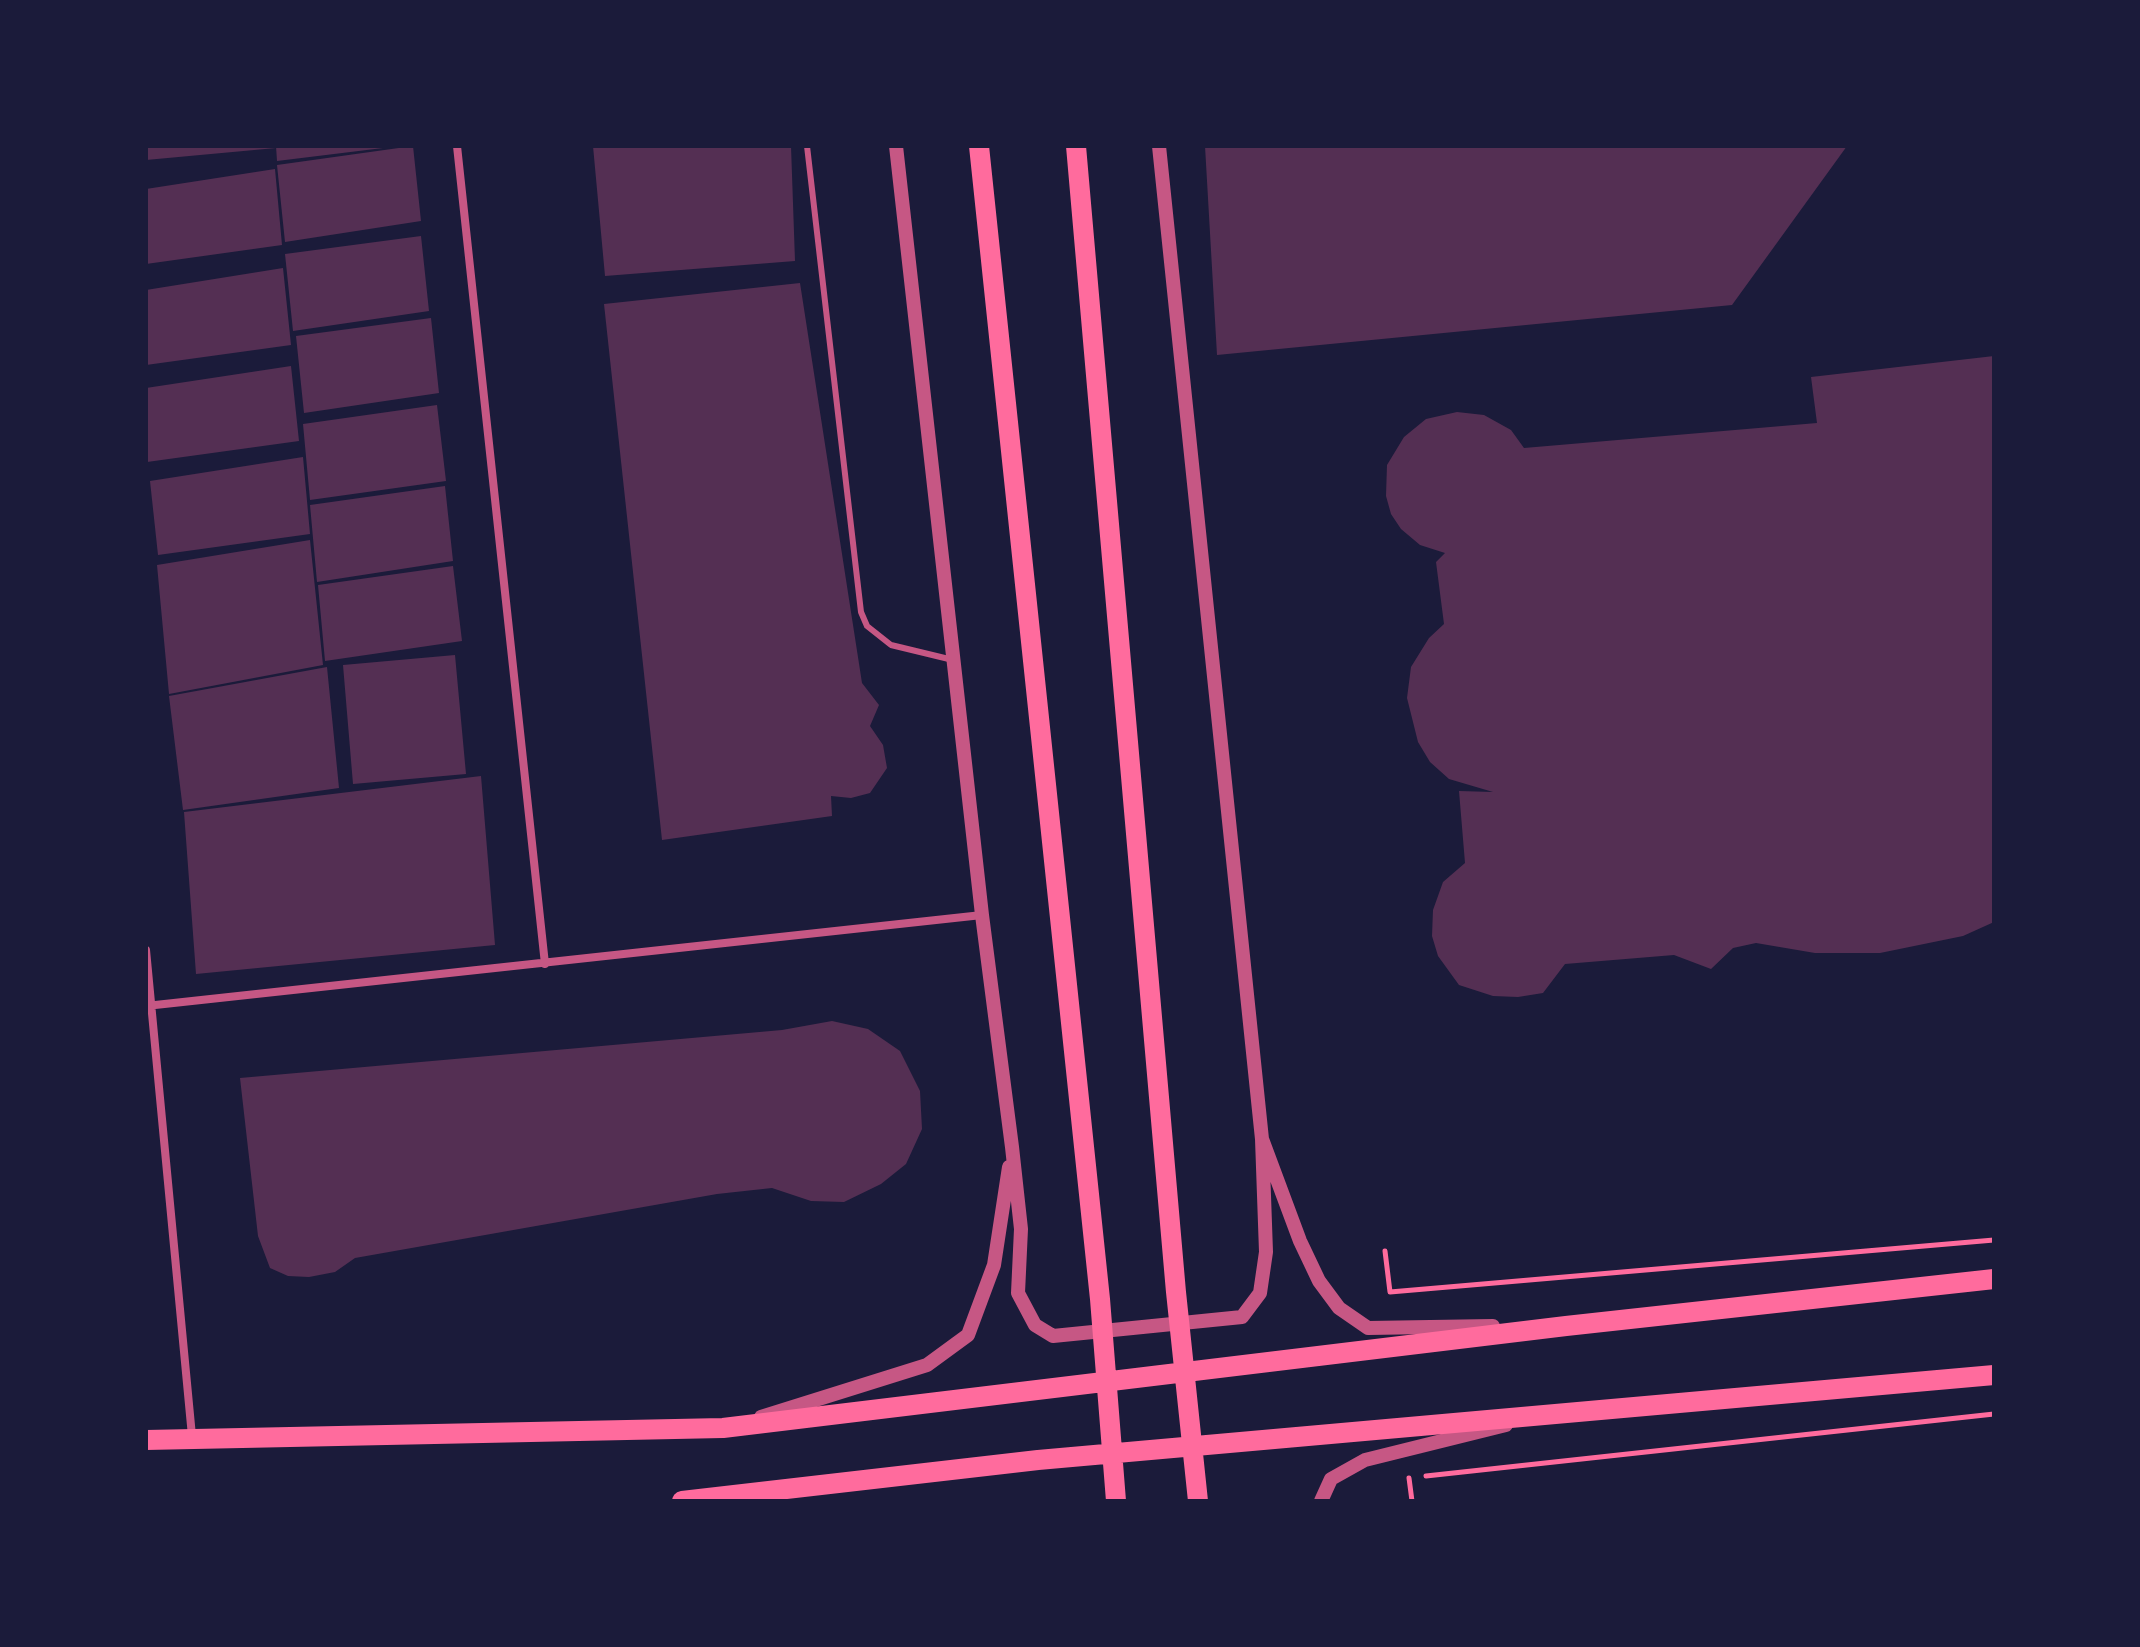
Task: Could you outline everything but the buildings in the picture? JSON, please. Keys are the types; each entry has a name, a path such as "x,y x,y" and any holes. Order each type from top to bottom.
{"main road":[{"path":"979,146 1100,1299 1116,1501"},
{"path":"1076,146 1176,1292 1198,1501"},
{"path":"146,1440 192,1436 723,1428 1566,1326 1994,1279"},
{"path":"682,1501 1038,1460 1994,1375"}],"street":[{"path":"457,146 545,964"},
{"path":"896,146 982,915 1021,1229 1018,1293 1035,1325 1053,1336 1242,1317 1260,1293 1266,1252 1262,1139 1159,146"},
{"path":"148,1006 982,915"},
{"path":"146,950 148,1006 192,1436"},
{"path":"1262,1139 1300,1241 1319,1281 1339,1308 1368,1328 1566,1326"},
{"path":"723,1428 927,1365 968,1335 994,1265 1012,1147"},
{"path":"1321,1501 1331,1479 1365,1460 1557,1413"}],"lane":[{"path":"807,146 861,612 867,626 891,645 953,660"}],"path":[{"path":"1385,1251 1390,1292 1994,1240"},
{"path":"1412,1501 1408,1478 1994,1414"}]}
